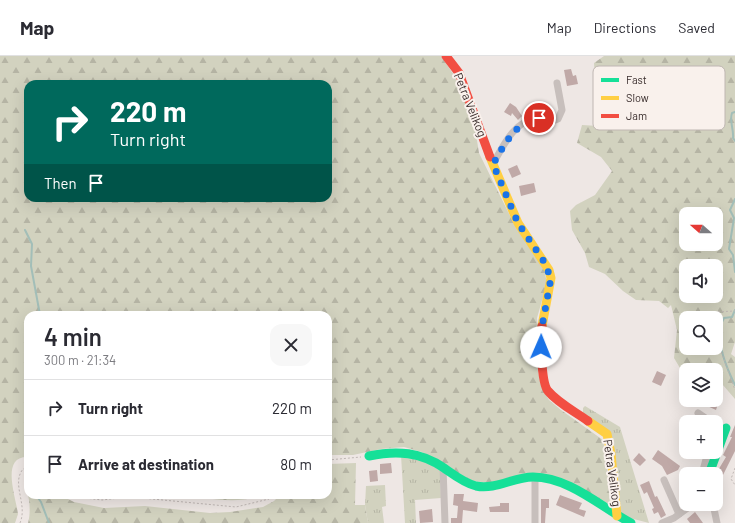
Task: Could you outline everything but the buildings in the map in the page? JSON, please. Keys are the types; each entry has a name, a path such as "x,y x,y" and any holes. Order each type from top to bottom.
{"street":[{"name":"Petra Velikog","path":"446,56 459,73 493,164 518,223 543,260 551,278 541,332 542,362 546,389 556,399 607,434 611,454 617,516"},
{"path":"493,164 505,143 523,123 539,118 553,121 558,119 562,110 557,83"},
{"path":"712,467 726,428"},
{"name":"Petra Velikog","path":"369,456 389,452 405,452 421,456 443,467 468,483 483,487 535,477 546,479 576,490 617,516 631,523"},
{"path":"443,467 445,523"},
{"path":"535,477 535,523"},
{"path":"664,480 679,514"},
{"path":"662,523 683,511"},
{"path":"714,511 717,523"}],"path":[{"path":"723,312 735,311"},
{"path":"722,355 735,390"},
{"path":"332,460 348,460 369,456"},
{"path":"735,468 731,479 735,485"},
{"path":"20,523 24,509 17,480 24,469"},
{"path":"94,499 110,499"},
{"path":"152,499 236,507 265,499"}],"green space":[{"path":"0,56 441,56 454,75 464,97 476,134 479,153 515,226 544,269 547,283 537,318 536,346 538,372 543,390 549,400 561,410 603,440 607,463 610,506 543,475 490,483 472,481 422,452 404,447 381,449 353,455 332,455 332,311 24,311 24,457 19,458 14,463 12,470 13,488 18,514 15,523 0,523"},
{"path":"604,56 735,56 735,342 731,354 735,357 735,399 723,385 723,363 679,363 679,366 674,358 677,330 671,305 668,308 659,301 636,300 623,291 605,274 589,267 585,253 572,230 570,211 576,205 595,195 612,171 601,157 577,143 582,125 593,126 593,130 725,130 725,66 594,66 594,63"},
{"path":"585,406 620,427 649,523 626,517 621,512 610,438 583,414 583,408"},
{"path":"401,455 421,457 440,471 441,498 415,500 416,523 405,523"},
{"path":"356,463 355,505 365,505 368,523 28,523 28,499 68,499 74,502 104,508 145,506 210,513 230,512 263,507 276,499 332,499 332,464"},
{"path":"385,485 386,506 382,507 384,523 368,523 365,505 366,486"},
{"path":"212,499 248,499 243,500"}],"waterway":[{"path":"735,112 732,113 731,119 733,138 735,141"},
{"path":"735,199 730,210 734,218 729,249 733,255 735,272"},
{"path":"25,230 32,244 31,266 39,311"},
{"path":"735,310 732,317 724,318 720,334 722,352 735,385"},
{"path":"39,499 49,523"}],"traffic: fast":[{"path":"712,467 726,428"},
{"path":"369,456 389,453 418,456 435,463 463,481 472,485 483,487 498,485 518,479 533,477 546,478 572,487 631,523"}],"traffic: slow":[{"path":"490,157 518,223 549,270 551,278 542,326"},
{"path":"588,421 607,434 611,454 617,516"}],"traffic: jam":[{"path":"446,56 459,73 490,157"},
{"path":"542,326 542,359 544,379 548,391 566,407 588,421"}],"route":[{"path":"539,118 523,123 511,135 493,164 518,223 549,270 551,278 541,332 541,347"}]}
